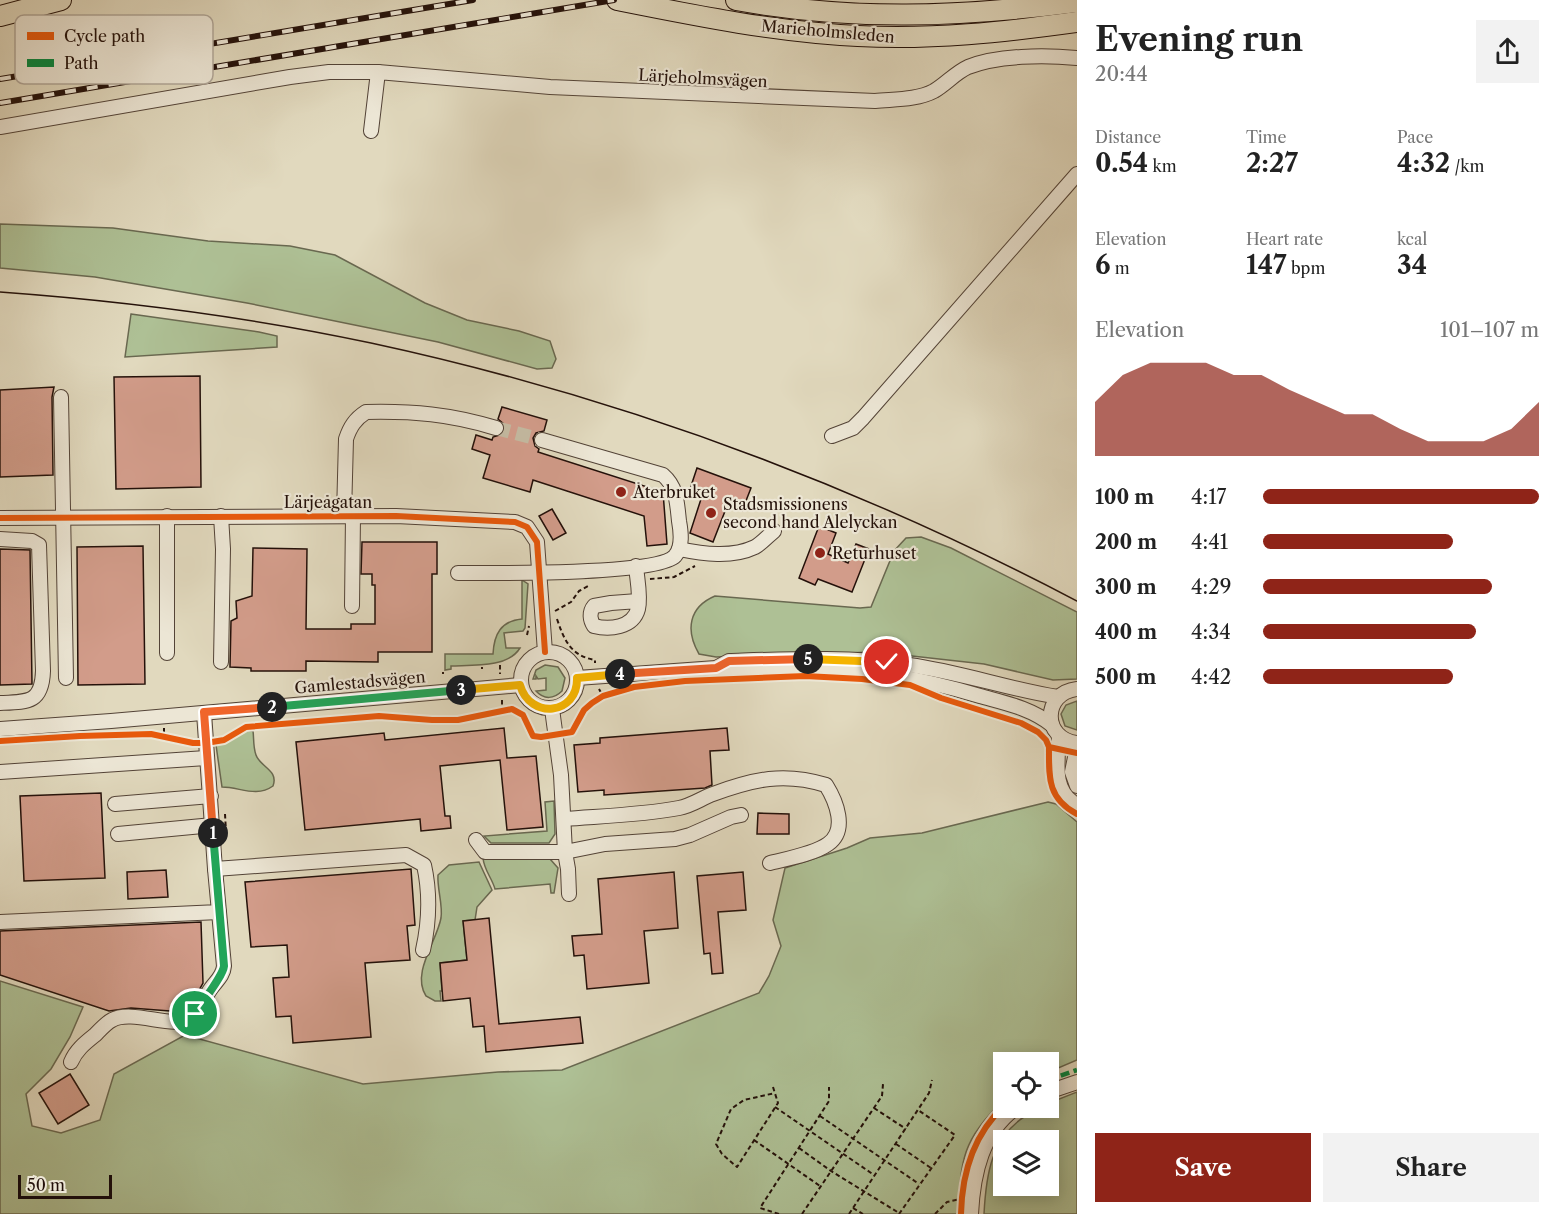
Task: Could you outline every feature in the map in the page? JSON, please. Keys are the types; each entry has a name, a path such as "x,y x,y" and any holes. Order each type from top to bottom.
{"highway":[{"path":"0,16 60,0"},
{"name":"Marieholmsleden","path":"617,0 723,21 815,33 859,36 935,36 1077,22"},
{"name":"Marieholmsleden","path":"736,0 805,10 893,15 967,14 1077,2"}],"street":[{"name":"Lärjeholmsvägen","path":"0,127 329,72 378,72 550,87 875,101 924,96 936,90 965,68 981,63 1054,56 1077,58"},
{"path":"371,131 378,72"},
{"path":"832,436 853,428 863,418 1077,174"},
{"path":"61,397 66,678"},
{"name":"Lärjeågatan","path":"348,515 346,439 358,417 366,412 432,413 496,428"},
{"path":"458,573 540,573 636,566 674,557 679,549 681,535 677,498 672,485 663,475 542,440"},
{"path":"348,515 352,606"},
{"name":"Lärjeågatan","path":"0,518 348,515 484,520 522,524 527,527 537,542 545,652"},
{"path":"167,516 167,653"},
{"path":"221,516 223,549 221,662"},
{"path":"679,549 722,554 756,546 774,531"},
{"path":"0,539 32,541 39,545 42,686 35,696 24,702 0,703"},
{"path":"636,566 638,601"},
{"path":"545,652 556,653 566,658 574,667 577,678 576,690 572,697 563,705 552,709 541,708 531,703 524,695 520,685 525,665 535,656 545,652"},
{"path":"716,668 729,661 775,659 887,662 939,670 1058,697"},
{"path":"577,678 716,668 729,672 806,669 892,674 939,684 1004,702 1037,714 1067,741 1077,743"},
{"name":"Gamlestadsvägen","path":"0,729 520,685"},
{"path":"1077,690 1066,692 1058,697 1051,711 1056,730 1059,782 1061,789 1071,802 1077,805"},
{"path":"552,709 564,819 568,894"},
{"path":"71,1062 76,1051 112,1020 120,1017 189,1020 210,988 223,974 204,712"},
{"path":"1077,748 1072,762 1072,772 1077,786"},
{"path":"0,772 206,758"},
{"path":"564,819 682,808 759,779 784,777 806,779 826,785 835,800 839,815 837,832 829,844 770,863"},
{"path":"115,804 211,796"},
{"path":"476,840 485,852 565,852 605,844 682,837 741,815"},
{"path":"118,834 213,825"},
{"path":"215,869 406,855 424,865 426,875 428,928 423,950"},
{"path":"0,922 219,912"},
{"path":"1059,1088 1077,1082"},
{"path":"971,1214 974,1177 990,1136 1004,1118"}],"path":[{"path":"528,635 529,618"},
{"path":"849,1214 929,1094 932,1080"},
{"path":"802,1214 882,1096 883,1084"},
{"path":"773,1087 775,1093 778,1103 737,1167 722,1154 716,1144 731,1109 744,1100 775,1093"},
{"path":"779,1214 760,1208 829,1101 829,1087"},
{"path":"775,1107 874,1176"},
{"path":"874,1107 906,1129"},
{"path":"799,1148 899,1214 955,1135 918,1110"},
{"path":"819,1115 919,1184"},
{"path":"754,1140 820,1186"},
{"path":"896,1143 931,1168"},
{"path":"935,1214 947,1202 962,1198"},
{"path":"853,1208 863,1214"}],"green space":[{"path":"0,224 113,228 208,241 290,246 335,255 425,303 467,320 519,331 550,341 556,359 552,368 537,369 438,342 247,303 95,277 0,268"},
{"path":"131,314 277,336 277,347 125,357"},
{"path":"921,537 951,548 1077,612 1077,679 1053,680 984,664 876,652 716,657 699,654 692,636 692,620 700,606 715,596 871,607 894,551 906,538"},
{"path":"522,580 528,584 525,628 523,631 504,633 506,648 520,648 507,659 498,662 451,666 451,669 445,670 445,654 493,654 495,640 500,630 509,622 522,619"},
{"path":"545,665 558,667 565,678 562,691 556,696 542,696 536,691 546,690 546,678 538,679 536,676 536,679 533,679 536,670"},
{"path":"1077,701 1077,730 1065,726 1061,714 1066,705"},
{"path":"247,731 253,731 256,755 271,772 274,781 273,786 254,792 222,787 216,745"},
{"path":"554,801 555,834 549,843 491,843 484,836 547,831 545,802"},
{"path":"1048,802 1056,804 1077,822 1077,1060 1059,1068 1059,1052 993,1052 993,1111 979,1127 966,1152 958,1214 0,1214 0,981 83,1007 70,1037 51,1069 26,1094 32,1126 61,1133 100,1120 114,1074 185,1035 363,1084 498,1072 562,1070 759,993 769,976 781,946 773,920 785,868 870,838 922,833"},
{"path":"540,857 550,859 558,868 554,893 551,893 550,884 495,889 483,858"},
{"path":"479,862 492,890 477,907 475,920 463,921 467,960 440,963 441,1001 435,1001 426,996 421,977 441,918 438,875 449,865"},
{"path":"1077,1092 1077,1214 984,1214 986,1185 993,1158 993,1196 1059,1196 1059,1130 1009,1130 1023,1118 1059,1118 1059,1099"}],"building":[{"path":"200,376 201,487 116,489 114,377"},
{"path":"54,387 52,397 53,475 0,477 0,390"},
{"path":"502,407 547,420 544,431 536,433 533,438 535,446 539,449 538,452 663,492 667,544 647,546 644,516 533,480 530,492 483,478 490,455 472,449 476,435 492,440 493,437 503,434 505,425 498,419"},
{"path":"697,468 751,488 742,511 727,506 713,542 690,533 702,496 689,492"},
{"path":"552,509 566,533 553,540 539,516"},
{"path":"819,526 836,533 828,554 848,563 856,544 869,549 852,592 818,579 815,585 799,578"},
{"path":"362,542 437,542 437,574 432,574 432,652 378,652 378,662 306,661 306,671 251,671 251,668 230,667 231,621 237,618 236,601 252,596 253,548 307,549 306,629 351,629 351,624 375,624 375,585 372,585 372,574 361,574"},
{"path":"143,546 145,684 78,685 77,547"},
{"path":"0,549 30,550 32,684 0,685"},
{"path":"504,728 507,758 536,756 543,827 507,830 500,760 440,766 445,816 450,816 451,828 421,831 420,819 305,830 296,742 384,733 385,740"},
{"path":"727,728 729,750 710,751 712,785 705,788 604,795 604,790 578,792 574,745 600,743 600,738"},
{"path":"101,793 105,878 24,881 20,796"},
{"path":"758,813 789,814 789,834 757,834"},
{"path":"411,869 415,925 407,926 410,960 365,963 371,1037 293,1043 291,1016 276,1017 273,978 289,977 287,945 251,947 245,882"},
{"path":"166,870 168,897 128,899 127,872"},
{"path":"674,872 678,928 644,931 649,983 587,989 584,955 574,956 572,936 602,934 598,879"},
{"path":"743,872 746,910 718,912 723,973 712,974 710,953 704,954 697,876"},
{"path":"489,918 499,1024 580,1017 583,1043 486,1052 484,1026 473,1027 470,998 443,1001 440,963 467,960 463,921"},
{"path":"201,922 203,983 190,1006 183,1012 131,1008 109,1011 0,975 0,931"},
{"path":"70,1074 89,1105 58,1124 39,1093"}],"tunnel":[{"path":"496,428 542,440"}],"tram line":[{"path":"0,292 140,305 279,325 371,343 554,389 733,448 820,482 993,558 1077,601"}],"railway":[{"path":"213,43 473,0"},
{"path":"213,67 614,0"},
{"path":"0,79 15,76"},
{"path":"0,103 113,84"}],"marked path":[{"path":"1059,1076 1077,1070"}],"cycle path":[{"path":"0,518 396,516 515,522 527,527 537,542 545,652"},
{"path":"0,741 151,734 193,743 206,743 224,740 246,727 379,716 458,720 512,709 523,715 533,736 541,737 572,732 584,710 592,703 603,696 634,687 685,681 805,676 862,679 910,685 941,698 1021,723 1038,732 1049,747 1077,753"},
{"path":"1049,747 1050,777 1055,794 1067,808 1077,814"},
{"path":"961,1214 964,1184 971,1156 984,1129 993,1117"}],"place":[{"name":"Återbruket","path":"621,492"},
{"name":"Stadsmissionens second hand Alelyckan","path":"711,513"},
{"name":"Returhuset","path":"820,553"}],"route":[{"path":"195,1014 210,988 223,974 224,966 204,712 520,685 524,695 531,703 549,709 563,705 572,697 576,690 577,678 716,668 729,661 818,659 887,662"}]}
